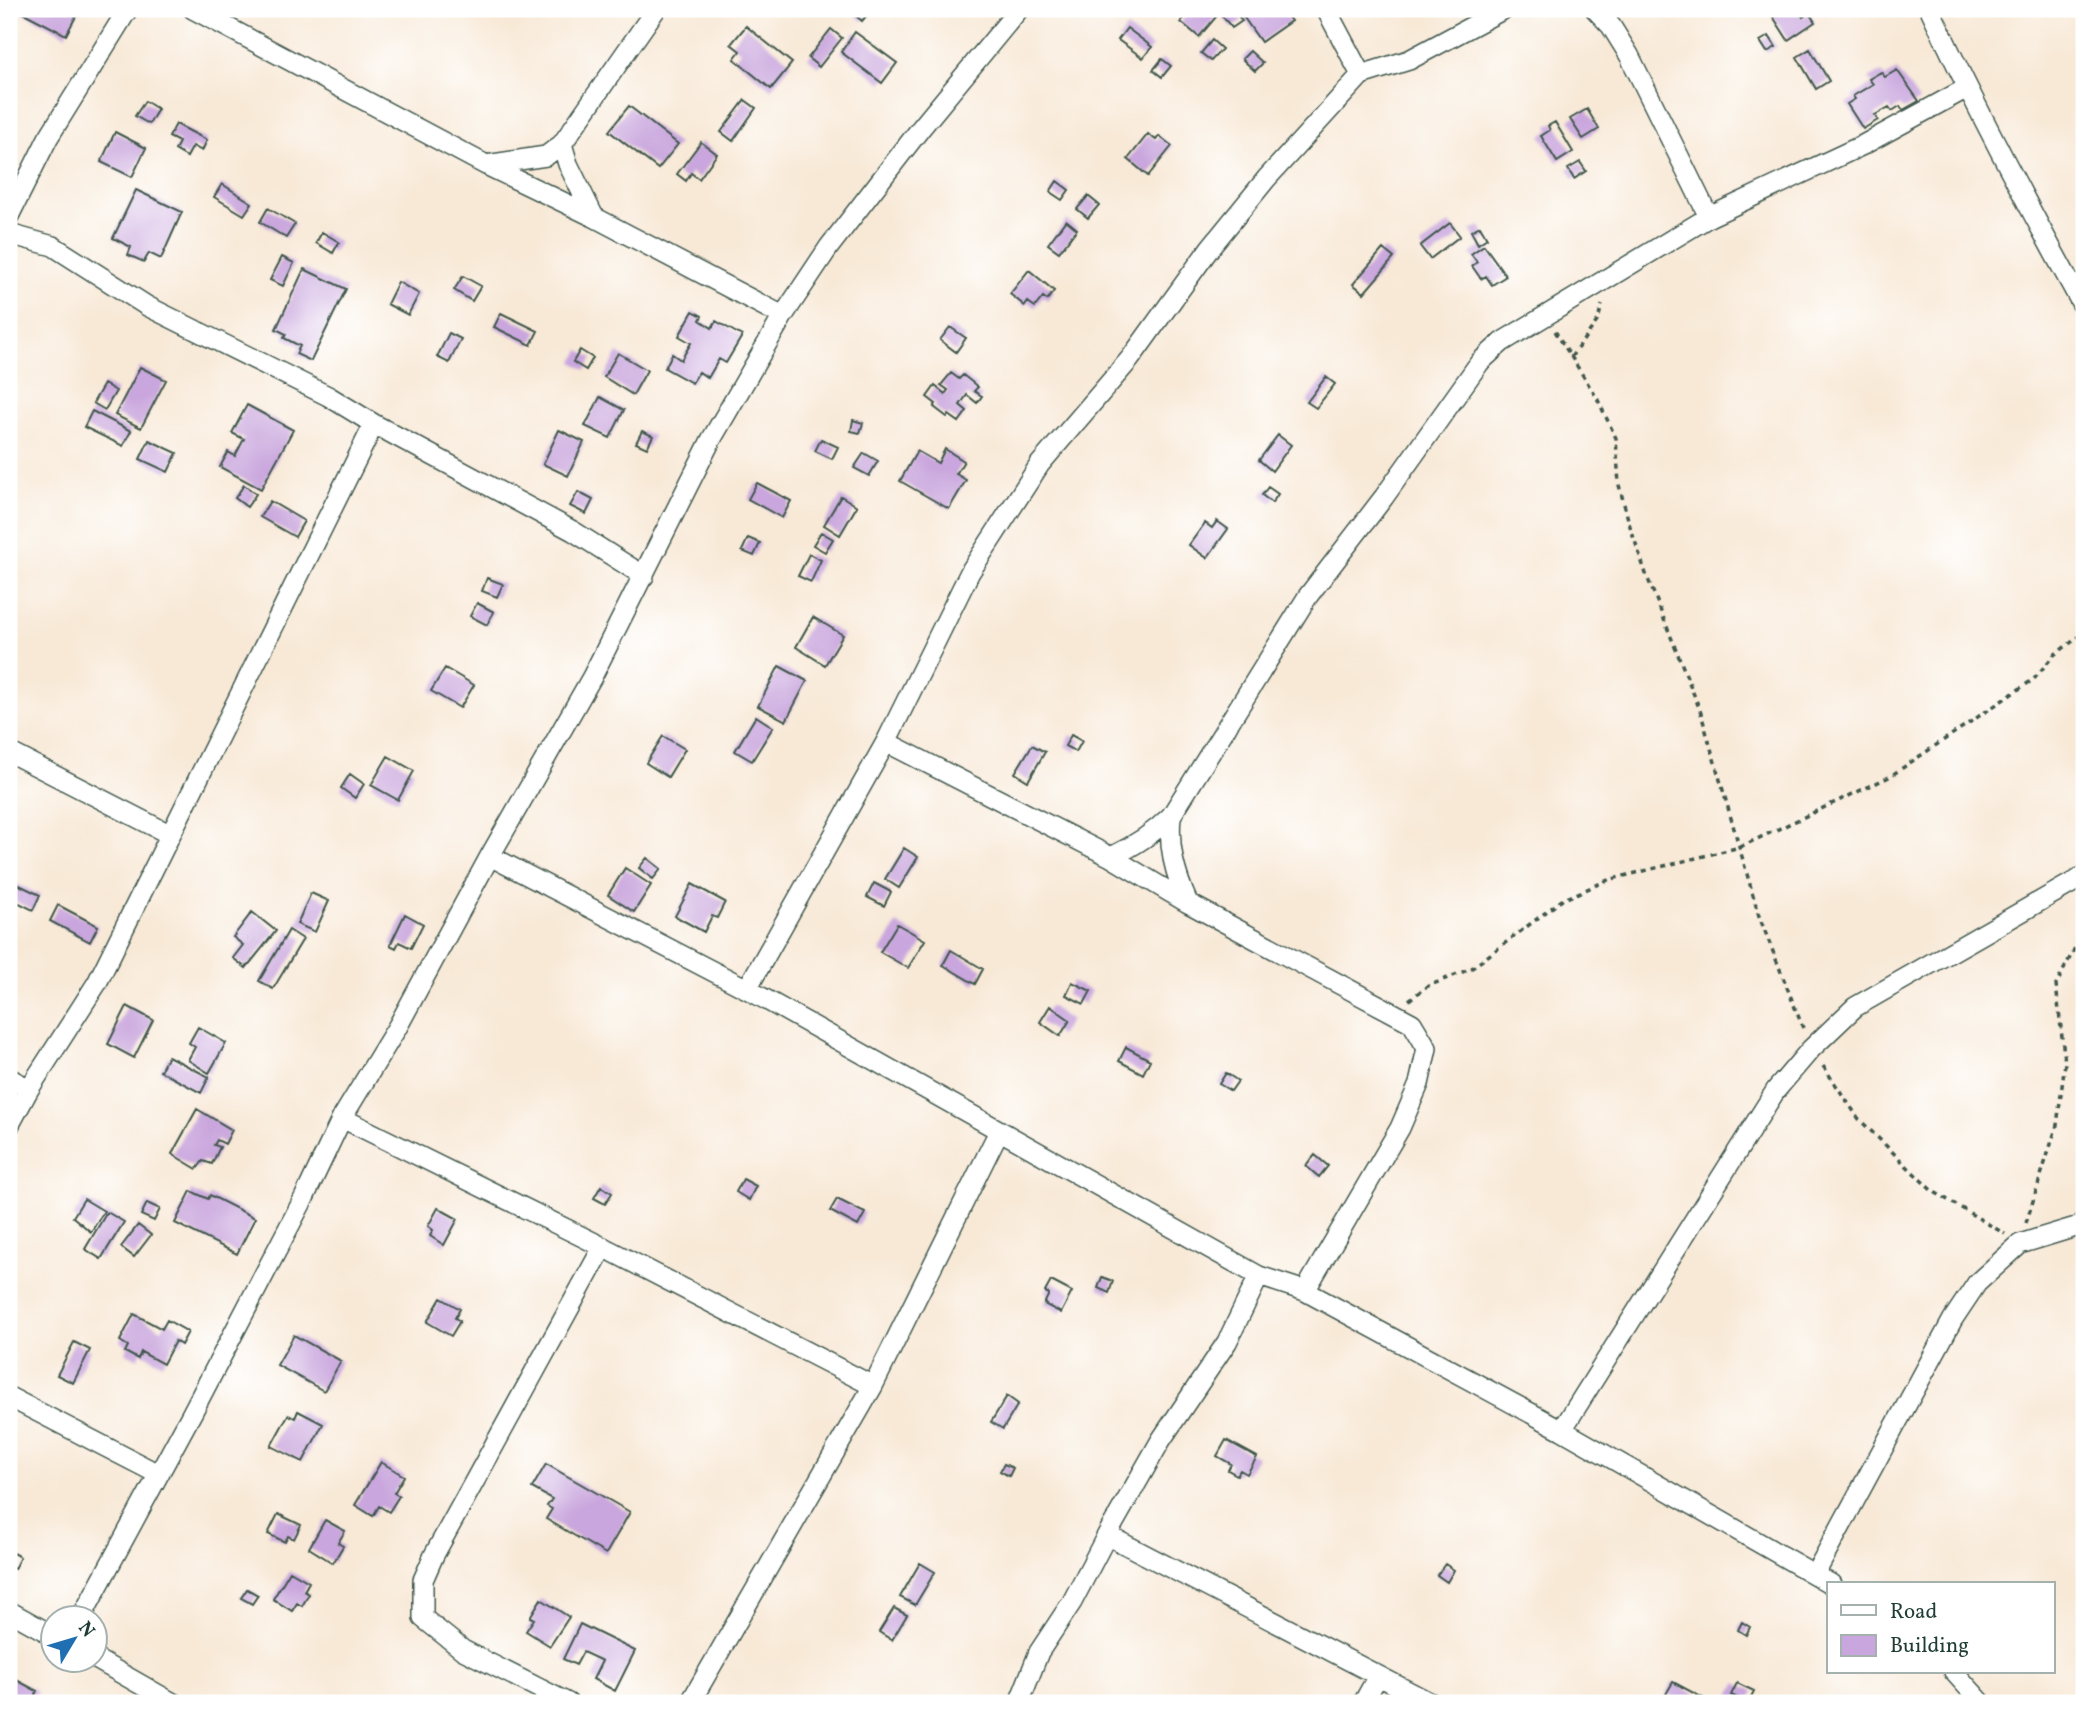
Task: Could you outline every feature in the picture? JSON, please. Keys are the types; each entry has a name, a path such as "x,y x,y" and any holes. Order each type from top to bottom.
{"street":[{"path":"9,216 48,138 128,9"},
{"path":"193,9 485,165 594,217 783,316"},
{"path":"485,165 546,156 562,144 656,9"},
{"path":"88,1604 226,1349 342,1118 398,1026 490,856 592,677 711,440 783,316 846,226 921,128 1019,9"},
{"path":"1326,9 1361,75"},
{"path":"747,989 886,742 970,572 1040,464 1130,359 1210,248 1267,178 1361,75 1409,60 1504,9"},
{"path":"1595,9 1611,26 1629,55 1709,217"},
{"path":"1930,9 1966,88 2021,195 2084,308"},
{"path":"1111,858 1143,840 1171,816 1308,596 1384,497 1480,362 1502,342 1709,217 1863,145 1966,88"},
{"path":"562,144 568,164 594,217"},
{"path":"9,234 53,246 147,306 306,385 573,531 643,576"},
{"path":"9,1126 29,1089 97,983 374,424"},
{"path":"886,742 1111,858 1188,903 1412,1023 1427,1048 1419,1084 1400,1128 1305,1291"},
{"path":"9,752 169,834"},
{"path":"1171,816 1169,837 1173,863 1188,903"},
{"path":"490,856 747,989 1259,1276 1305,1291 1562,1430 1823,1579 1953,1319 1977,1283 2020,1244 2082,1228"},
{"path":"1562,1430 1776,1090 1811,1049 1855,1007 2084,876"},
{"path":"9,1078 29,1089"},
{"path":"342,1118 603,1247 873,1386"},
{"path":"690,1703 873,1386 999,1131"},
{"path":"568,1703 463,1650 423,1618 423,1580 434,1555 603,1247"},
{"path":"1019,1703 1039,1651 1072,1602 1161,1440 1227,1342 1259,1276"},
{"path":"9,1397 158,1474"},
{"path":"1107,1535 1431,1703"},
{"path":"9,1611 38,1627"},
{"path":"108,1666 173,1703"},
{"path":"1956,1674 1982,1703"},
{"path":"1363,1703 1378,1676"}],"path":[{"path":"1571,357 1598,320 1605,295 1605,279"},
{"path":"1545,315 1597,398 1616,438 1619,485 1629,523 1646,575 1700,710 1759,916 1811,1049 1859,1119 1931,1191 2020,1244 2057,1125 2066,1063 2056,985 2084,930"},
{"path":"1393,1013 1426,987 1472,968 1562,901 1608,880 1740,847 1889,778 2034,680 2054,655 2084,633"}],"building":[{"path":"16,9 80,9 66,35"},
{"path":"850,9 872,9 862,21"},
{"path":"1178,9 1206,9 1216,17 1199,37 1181,22 1186,15"},
{"path":"1233,9 1242,21 1232,28 1222,16"},
{"path":"1250,9 1282,9 1291,21 1261,42 1242,15"},
{"path":"1782,9 1798,9 1803,17 1809,13 1815,22 1788,40 1772,15"},
{"path":"746,26 792,63 771,89 734,59 740,51 731,44"},
{"path":"1127,28 1152,47 1143,58 1118,40"},
{"path":"831,29 842,38 819,67 808,58"},
{"path":"855,32 897,63 882,83 841,52"},
{"path":"1769,36 1776,47 1767,52 1760,41"},
{"path":"1212,40 1222,49 1211,61 1201,53"},
{"path":"1810,49 1829,81 1816,89 1797,57"},
{"path":"1250,51 1263,63 1255,71 1242,59"},
{"path":"1162,59 1171,66 1162,77 1153,70"},
{"path":"1897,70 1919,101 1903,110 1900,106 1892,111 1889,107 1875,115 1878,120 1863,129 1847,104 1855,99 1853,96 1873,84 1869,79 1881,72 1885,77"},
{"path":"745,100 756,108 733,141 721,132"},
{"path":"145,101 158,109 149,124 135,116"},
{"path":"629,106 678,144 658,169 609,131"},
{"path":"1587,109 1599,129 1583,139 1570,119"},
{"path":"1555,122 1573,152 1557,162 1541,136 1550,130 1548,126"},
{"path":"176,124 207,140 202,151 193,146 187,157 175,150 179,142 169,137"},
{"path":"115,132 146,148 132,177 101,162"},
{"path":"1148,134 1156,140 1159,136 1172,146 1148,176 1128,159"},
{"path":"701,142 717,154 699,179 691,173 686,181 677,174"},
{"path":"1580,162 1586,171 1574,179 1568,169"},
{"path":"1057,181 1069,190 1062,200 1050,192"},
{"path":"222,184 252,203 244,215 214,197"},
{"path":"136,190 182,212 161,259 149,253 144,262 128,255 131,247 113,238"},
{"path":"1088,196 1099,205 1088,218 1077,209"},
{"path":"268,208 295,224 286,238 260,222"},
{"path":"1066,220 1077,229 1059,252 1048,244"},
{"path":"1450,223 1460,236 1430,259 1420,246"},
{"path":"1480,226 1487,238 1478,244 1471,231"},
{"path":"322,232 339,242 333,253 316,243"},
{"path":"1484,245 1506,276 1492,285 1486,276 1481,279 1472,266 1477,262 1471,254"},
{"path":"1383,249 1394,258 1364,293 1353,284"},
{"path":"282,257 294,263 283,286 270,280"},
{"path":"304,269 346,289 311,361 296,354 300,346 284,338 286,334 276,329"},
{"path":"1029,270 1054,291 1047,300 1043,297 1035,307 1028,302 1025,306 1010,294"},
{"path":"463,276 481,286 472,301 454,290"},
{"path":"398,282 419,294 408,315 387,304"},
{"path":"693,311 702,316 700,320 712,328 716,321 742,336 726,363 719,359 708,378 699,372 692,383 665,368 672,354 681,360 691,343 679,336"},
{"path":"501,313 538,331 531,345 494,327"},
{"path":"950,327 966,338 956,352 940,340"},
{"path":"449,333 461,339 449,363 437,357"},
{"path":"580,350 593,358 586,370 573,362"},
{"path":"618,353 647,370 633,395 604,377"},
{"path":"140,367 166,380 141,428 115,415"},
{"path":"951,373 959,379 963,375 978,387 974,391 982,396 977,403 967,395 960,405 967,411 959,422 934,407 936,404 927,397 935,386 945,394 948,390 941,385"},
{"path":"1326,377 1335,384 1316,408 1307,402"},
{"path":"104,384 116,391 105,410 93,403"},
{"path":"600,397 624,410 610,438 585,426"},
{"path":"247,405 293,430 261,489 220,467 228,452 235,456 244,439 232,433"},
{"path":"92,411 131,431 123,446 84,427"},
{"path":"853,420 863,423 860,433 851,431"},
{"path":"559,430 584,442 568,476 543,464"},
{"path":"642,431 653,436 647,448 636,443"},
{"path":"1278,435 1291,445 1272,471 1259,460"},
{"path":"821,439 838,447 832,459 815,451"},
{"path":"149,440 177,453 168,472 140,459"},
{"path":"945,449 964,461 956,474 966,480 949,509 900,481 917,451 938,463"},
{"path":"864,453 878,461 869,476 854,468"},
{"path":"757,483 791,501 782,518 748,499"},
{"path":"244,485 256,494 247,507 235,498"},
{"path":"1268,487 1278,494 1272,503 1262,495"},
{"path":"578,492 593,500 586,514 570,506"},
{"path":"841,496 857,506 840,535 824,525"},
{"path":"270,501 304,521 295,537 260,517"},
{"path":"1217,521 1228,529 1207,558 1189,545 1205,523 1212,528"},
{"path":"821,532 833,539 825,552 813,545"},
{"path":"748,538 760,543 754,556 742,551"},
{"path":"809,554 821,560 811,582 798,576"},
{"path":"487,578 503,584 497,597 482,591"},
{"path":"477,603 494,612 487,625 470,616"},
{"path":"813,617 843,635 825,665 796,647"},
{"path":"779,666 807,681 786,721 758,706"},
{"path":"445,668 474,685 460,708 431,691"},
{"path":"756,716 773,727 752,761 735,751"},
{"path":"1071,735 1082,741 1076,752 1065,746"},
{"path":"663,736 685,749 668,777 646,763"},
{"path":"1032,745 1045,752 1028,781 1015,773"},
{"path":"388,756 414,771 398,800 371,785"},
{"path":"350,774 364,784 355,798 341,788"},
{"path":"904,848 918,857 899,888 885,879"},
{"path":"647,858 661,869 653,879 639,868"},
{"path":"625,868 651,885 634,912 608,895"},
{"path":"9,880 40,895 33,910 9,898"},
{"path":"874,883 891,892 884,906 867,897"},
{"path":"692,884 725,902 717,918 712,916 704,932 675,916"},
{"path":"311,893 329,901 315,932 297,924"},
{"path":"58,905 98,926 90,942 50,921"},
{"path":"252,912 276,931 246,968 233,958 243,945 233,937"},
{"path":"405,914 423,924 411,948 399,942 396,948 390,945"},
{"path":"897,924 925,940 908,968 880,952"},
{"path":"289,930 303,939 273,989 259,981"},
{"path":"951,950 983,969 975,984 943,965"},
{"path":"1072,982 1091,991 1084,1004 1066,995"},
{"path":"127,1006 153,1020 134,1058 108,1044"},
{"path":"1050,1006 1070,1020 1060,1036 1040,1022"},
{"path":"198,1027 226,1043 209,1073 188,1060 195,1047 189,1043"},
{"path":"1126,1047 1150,1060 1143,1074 1119,1061"},
{"path":"168,1056 209,1077 201,1093 160,1071"},
{"path":"1226,1073 1238,1081 1231,1091 1219,1084"},
{"path":"197,1109 232,1130 225,1144 217,1140 214,1145 220,1147 212,1164 203,1161 197,1169 172,1154"},
{"path":"1315,1155 1328,1166 1319,1177 1306,1166"},
{"path":"743,1179 756,1186 749,1200 736,1192"},
{"path":"601,1186 612,1193 605,1204 594,1198"},
{"path":"191,1191 208,1199 210,1195 255,1218 237,1254 175,1223"},
{"path":"84,1199 104,1211 91,1232 73,1217"},
{"path":"837,1199 865,1213 858,1226 830,1211"},
{"path":"147,1203 160,1209 154,1221 141,1215"},
{"path":"438,1208 458,1219 444,1245 430,1236 433,1230 428,1226"},
{"path":"107,1212 124,1222 101,1259 85,1249"},
{"path":"138,1225 151,1235 134,1257 121,1247"},
{"path":"1102,1277 1113,1281 1109,1293 1098,1288"},
{"path":"1051,1281 1072,1292 1061,1313 1044,1304 1049,1294 1045,1292"},
{"path":"441,1298 460,1309 455,1318 460,1321 451,1336 427,1322"},
{"path":"134,1314 162,1329 167,1320 188,1332 181,1345 175,1341 163,1364 141,1352 138,1359 125,1352 128,1346 120,1341"},
{"path":"294,1335 341,1361 324,1391 277,1365"},
{"path":"74,1342 90,1350 73,1383 57,1375"},
{"path":"1007,1396 1018,1404 1003,1429 991,1422"},
{"path":"298,1411 323,1424 303,1462 271,1446 288,1415 295,1418"},
{"path":"1226,1440 1257,1457 1247,1474 1240,1470 1237,1475 1228,1470 1231,1464 1217,1456"},
{"path":"381,1462 404,1476 394,1493 399,1496 389,1512 379,1506 373,1516 355,1505"},
{"path":"546,1464 630,1512 606,1554 546,1519 552,1509 547,1506 552,1499 532,1488"},
{"path":"1004,1464 1013,1468 1009,1476 1000,1471"},
{"path":"278,1514 301,1525 294,1539 288,1536 285,1542 268,1534"},
{"path":"325,1520 345,1531 338,1543 343,1546 333,1563 309,1548"},
{"path":"9,1551 20,1557 14,1569 9,1566"},
{"path":"920,1563 935,1572 915,1605 900,1597"},
{"path":"1445,1564 1454,1570 1447,1582 1437,1575"},
{"path":"290,1571 309,1582 304,1591 309,1594 302,1606 297,1603 292,1611 273,1599"},
{"path":"247,1589 258,1595 252,1604 241,1598"},
{"path":"541,1599 569,1617 550,1646 526,1631 534,1619 530,1617"},
{"path":"894,1608 907,1615 892,1640 879,1632"},
{"path":"1742,1622 1750,1627 1746,1635 1738,1630"},
{"path":"580,1624 635,1651 615,1691 593,1679 602,1661 583,1652 576,1665 563,1659"},
{"path":"9,1676 37,1691 31,1703 19,1703 9,1698"},
{"path":"1673,1682 1707,1700 1705,1703 1683,1703 1666,1694"},
{"path":"1737,1683 1754,1691 1748,1703 1731,1695"}]}
